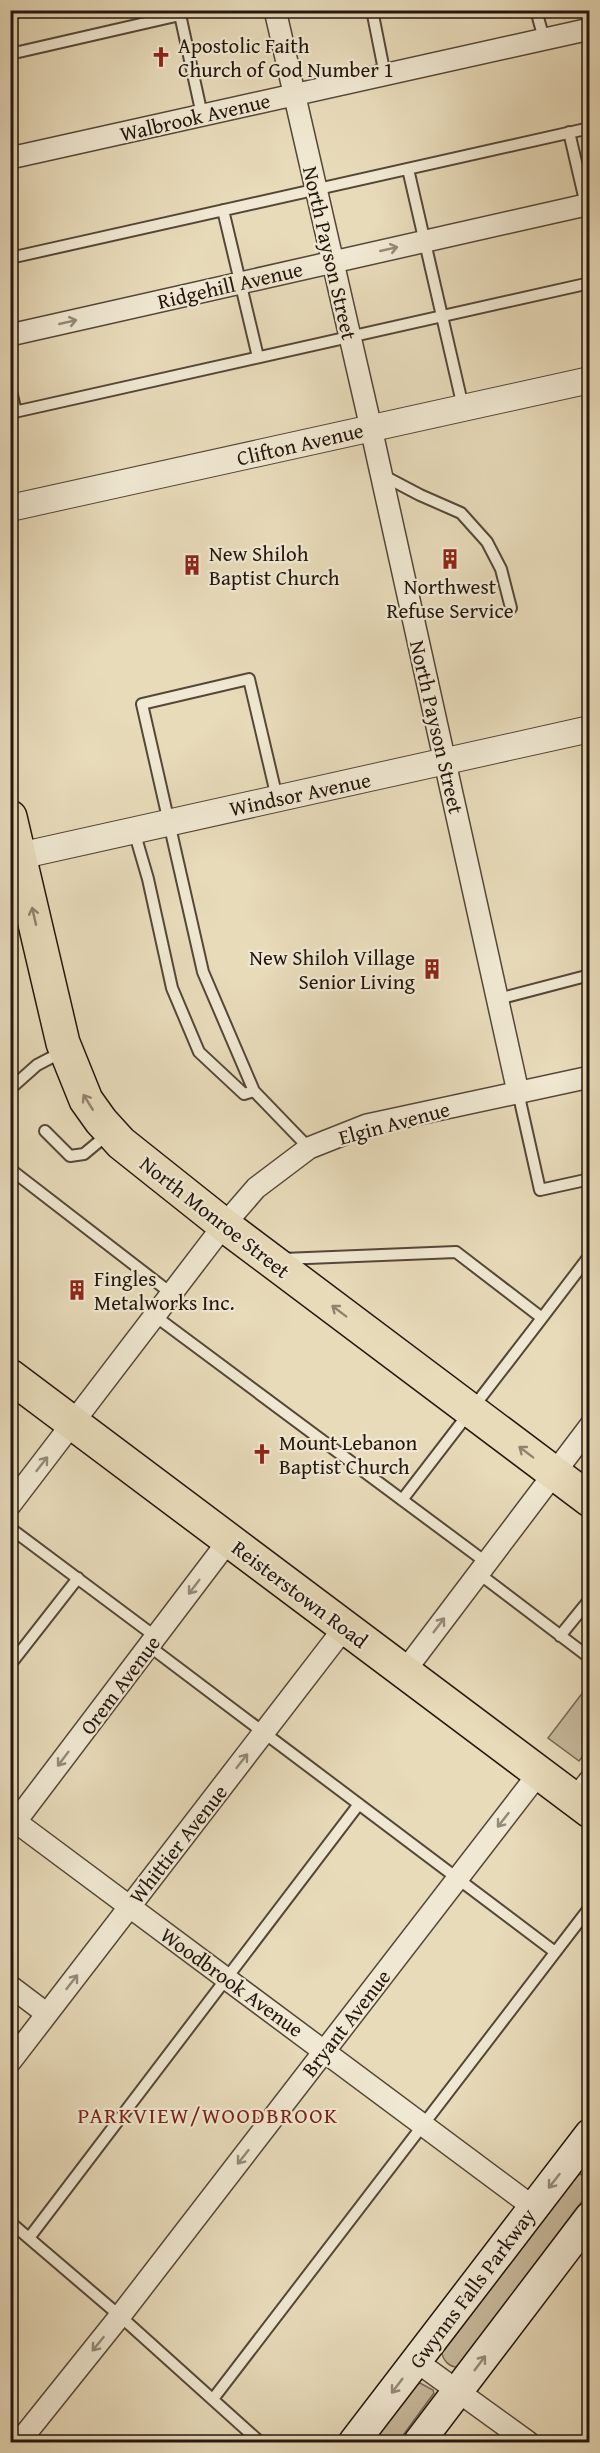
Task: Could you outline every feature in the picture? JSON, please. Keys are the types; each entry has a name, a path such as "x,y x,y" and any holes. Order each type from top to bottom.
{"main road":[{"name":"North Monroe Street","path":"10,817 15,857 65,1051 86,1100 110,1132 224,1225 590,1500"},
{"name":"Reisterstown Road","path":"23,1385 539,1773 584,1797"},
{"name":"Gwynns Falls Parkway","path":"354,2442 533,2207 585,2150"},
{"path":"419,2442 590,2217"}],"street":[{"name":"North Payson Street","path":"275,10 371,428 518,1092"},
{"name":"Walbrook Avenue","path":"10,158 590,29"},
{"name":"Ridgehill Avenue","path":"10,335 425,241 588,210"},
{"name":"Clifton Avenue","path":"10,508 590,380"},
{"name":"Windsor Avenue","path":"15,857 590,729"},
{"name":"Elgin Avenue","path":"10,1505 224,1225 256,1188 309,1148 367,1125 590,1077"},
{"path":"404,1672 590,1426"},
{"name":"Orem Avenue","path":"13,1825 229,1540"},
{"name":"Whittier Avenue","path":"10,2062 345,1627"},
{"name":"Bryant Avenue","path":"19,2442 120,2316 539,1773"},
{"name":"Woodbrook Avenue","path":"13,1825 227,1978 533,2207"},
{"path":"10,1986 47,2014"},
{"path":"416,2361 528,2442"}],"lane":[{"path":"372,10 385,75"},
{"path":"536,10 543,39"},
{"path":"10,54 180,13 202,115"},
{"path":"10,258 590,128"},
{"path":"569,132 588,210"},
{"path":"408,169 463,408"},
{"path":"223,210 258,357"},
{"path":"10,387 13,412 590,283"},
{"path":"381,475 461,513 488,542 501,569 511,608"},
{"path":"277,799 249,679 142,704 204,972 254,1091 309,1148"},
{"path":"134,831 148,879 172,988 199,1052 244,1094 254,1091"},
{"path":"498,999 590,975"},
{"path":"10,1089 37,1065 65,1051"},
{"path":"518,1092 540,1190 590,1179"},
{"path":"45,1131 70,1156 84,1154 110,1132"},
{"path":"10,1169 172,1294"},
{"path":"271,1260 456,1251 542,1318"},
{"path":"402,1500 590,1255"},
{"path":"155,1316 402,1500 560,1636 590,1658"},
{"path":"10,1528 78,1578 264,1733 555,1952"},
{"path":"10,1665 78,1578"},
{"path":"560,1636 590,1599"},
{"path":"29,2238 358,1804"},
{"path":"213,2400 590,1907"},
{"path":"10,2222 120,2316 260,2442"}],"shaded area":[{"path":"587,1687 590,1688 589,1748 579,1761 548,1738"},
{"path":"580,2174 589,2179 589,2192 460,2364 454,2367 449,2364 442,2353"},
{"path":"420,2383 433,2390 434,2393 398,2442 373,2442 417,2385"}],"place":[{"name":"Apostolic Faith Church of God Number 1","path":"161,57"},
{"name":"Northwest Refuse Service","path":"450,559"},
{"name":"New Shiloh Baptist Church","path":"192,565"},
{"name":"New Shiloh Village Senior Living","path":"432,969"},
{"name":"Fingles Metalworks Inc.","path":"77,1290"},
{"name":"Mount Lebanon Baptist Church","path":"262,1454"}],"district":[{"name":"PARKVIEW/WOODBROOK","path":"208,2115"}]}
